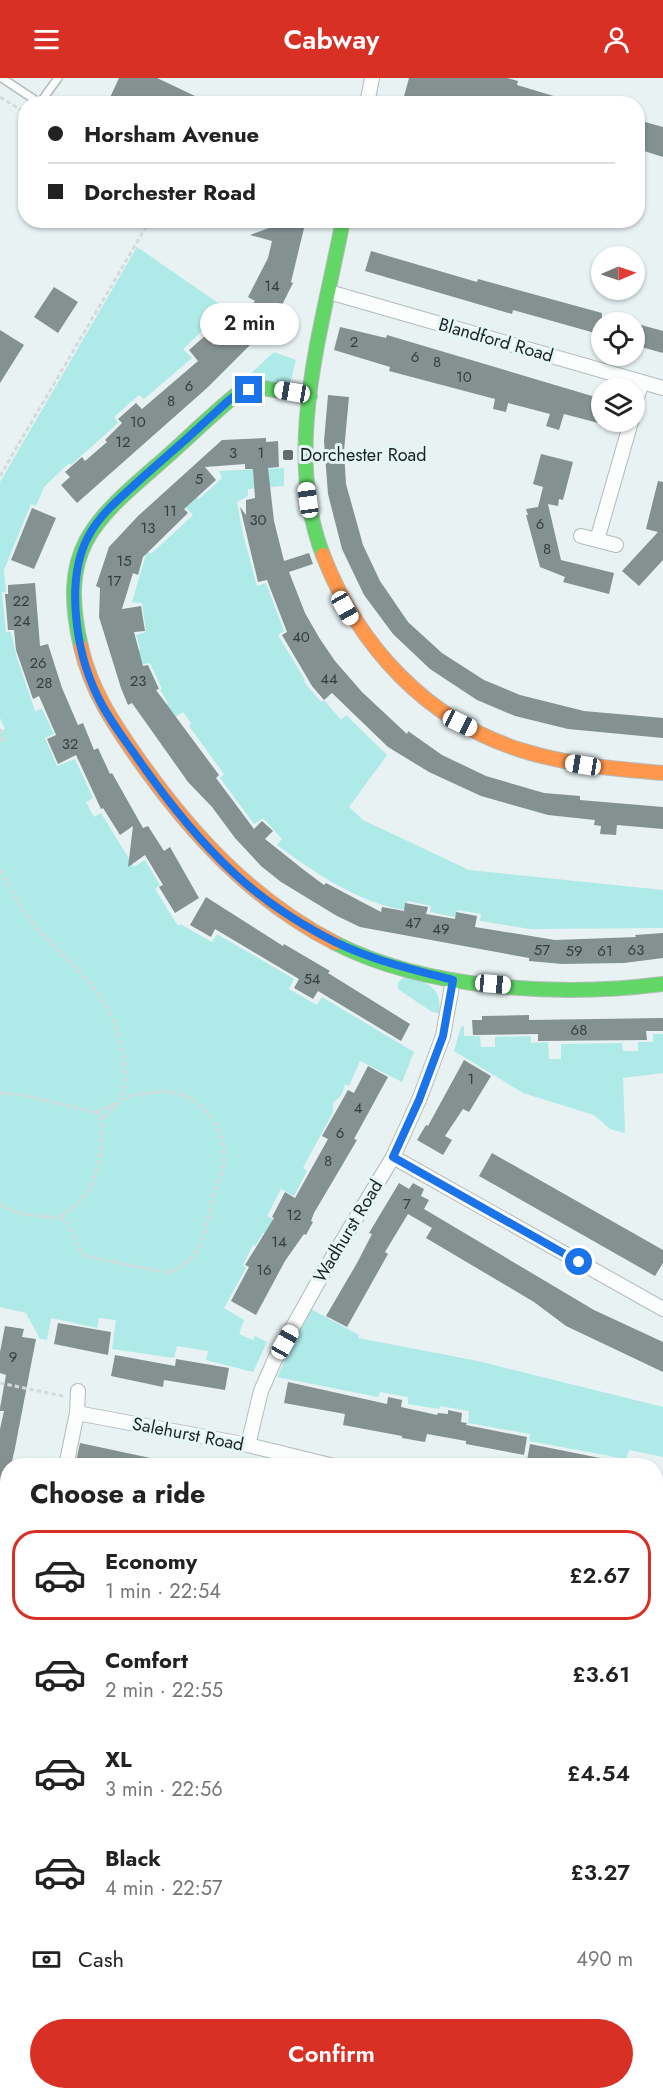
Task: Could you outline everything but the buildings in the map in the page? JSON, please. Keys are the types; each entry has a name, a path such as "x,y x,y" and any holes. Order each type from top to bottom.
{"street":[{"path":"369,96 372,78"},
{"path":"341,228 310,396 304,445 311,519 336,591 354,624 373,649 410,688 460,723 505,745 551,759 598,767 663,773"},
{"name":"Blandford Road","path":"329,292 628,378"},
{"name":"Blandford Road","path":"645,383 663,388"},
{"path":"310,396 263,388 237,394 106,511 87,537 75,576 76,614 84,660 96,693 110,719 153,780 208,848 237,876 271,902 320,934 355,952 453,980 553,989 618,989 663,984"},
{"path":"597,540 628,432"},
{"path":"581,536 616,545"},
{"name":"Wadhurst Road","path":"248,1445 261,1391 275,1359 323,1273 393,1157 419,1100 443,1036 453,980"},
{"path":"393,1157 663,1309"},
{"path":"67,1458 77,1401"},
{"name":"Salehurst Road","path":"77,1401 297,1458"}],"lane":[{"path":"2,78 30,96"},
{"path":"46,96 58,78"}],"path":[{"path":"0,97 18,108"},
{"path":"0,476 145,228"},
{"path":"0,729 4,740 0,740"},
{"path":"0,870 27,916 93,984 110,1011 123,1055 126,1085 118,1101 103,1119 96,1174 89,1191 76,1206 58,1218"},
{"path":"0,1205 22,1214 66,1220 74,1231 76,1246 85,1256 168,1273 182,1265 201,1243 224,1167 221,1136 206,1111 195,1100 182,1093 167,1091 135,1094 95,1113"},
{"path":"0,1093 22,1095 101,1114 103,1119"},
{"path":"0,1383 77,1401"}],"shaded area":[{"path":"137,247 237,316 215,337 205,328 183,349 192,358 144,399 139,395 114,417 118,423 44,487 36,506 31,504 4,570 6,592 2,592 6,632 11,632 17,658 35,711 42,709 54,734 45,738 57,766 75,759 93,798 86,802 94,817 101,813 134,867 145,860 160,885 155,889 178,926 180,924 212,942 217,934 294,979 289,989 317,1005 322,997 414,1052 402,1082 360,1061 349,1086 345,1084 342,1094 333,1103 333,1112 303,1168 307,1171 294,1196 281,1189 267,1216 274,1220 266,1234 263,1233 255,1246 253,1245 243,1265 246,1268 224,1308 244,1320 239,1334 253,1340 255,1336 267,1342 253,1372 206,1360 208,1351 177,1346 174,1358 112,1349 116,1320 99,1318 97,1328 51,1318 47,1340 40,1339 26,1313 0,1307 0,731 5,729 0,718 0,482"},
{"path":"274,352 296,360 290,384 239,384"},
{"path":"284,468 284,486 248,489 248,496 237,502 243,534 257,586 266,583 284,631 278,635 305,680 304,682 341,720 346,715 387,755 349,807 363,820 469,870 663,890 663,928 530,929 480,921 481,914 457,910 455,917 430,912 431,906 408,901 404,910 387,906 337,885 291,856 277,845 282,839 263,818 254,824 220,778 224,774 189,726 191,723 183,712 172,719 164,706 168,703 160,690 162,689 150,663 140,665 136,650 140,649 136,635 146,632 142,603 132,602 147,551 151,554 193,515 183,504 193,494 199,499 222,478 219,471"},
{"path":"405,976 426,983 436,991 440,1004 439,1013 432,1012 398,989 398,983"},
{"path":"464,1026 464,1036 480,1036 481,1047 495,1047 495,1037 531,1036 531,1043 548,1042 549,1059 561,1059 561,1044 622,1043 623,1051 638,1051 638,1042 653,1042 653,1034 663,1034 663,1073 623,1078 625,1133 610,1129 594,1115 523,1093 454,1051 461,1027"},
{"path":"309,1308 359,1335 358,1338 478,1361 663,1407 663,1457 629,1450 626,1458 621,1458 529,1441 530,1434 468,1423 469,1411 408,1404 408,1397 380,1392 378,1397 277,1377"}],"traffic: fast":[{"path":"323,555 311,515 306,473 306,431 317,345 341,228"},
{"path":"81,647 75,613 74,585 78,560 87,539 117,501 237,394 263,388 310,396"},
{"path":"335,943 371,959 411,971 495,986 582,990 663,984"}],"traffic: slow":[{"path":"323,555 356,620 377,649 427,700 457,721 489,738 541,756 593,766 663,773"},
{"path":"81,647 97,693 112,720 159,788 202,840 250,886 277,907 335,943"}],"place":[{"name":"Dorchester Road","path":"288,455"}],"route":[{"path":"249,390 237,394 228,401 106,511 87,537 75,576 76,614 84,660 96,693 110,719 159,789 208,848 237,876 271,902 320,934 355,952 390,964 453,980 443,1036 419,1100 393,1157 579,1262"}]}
